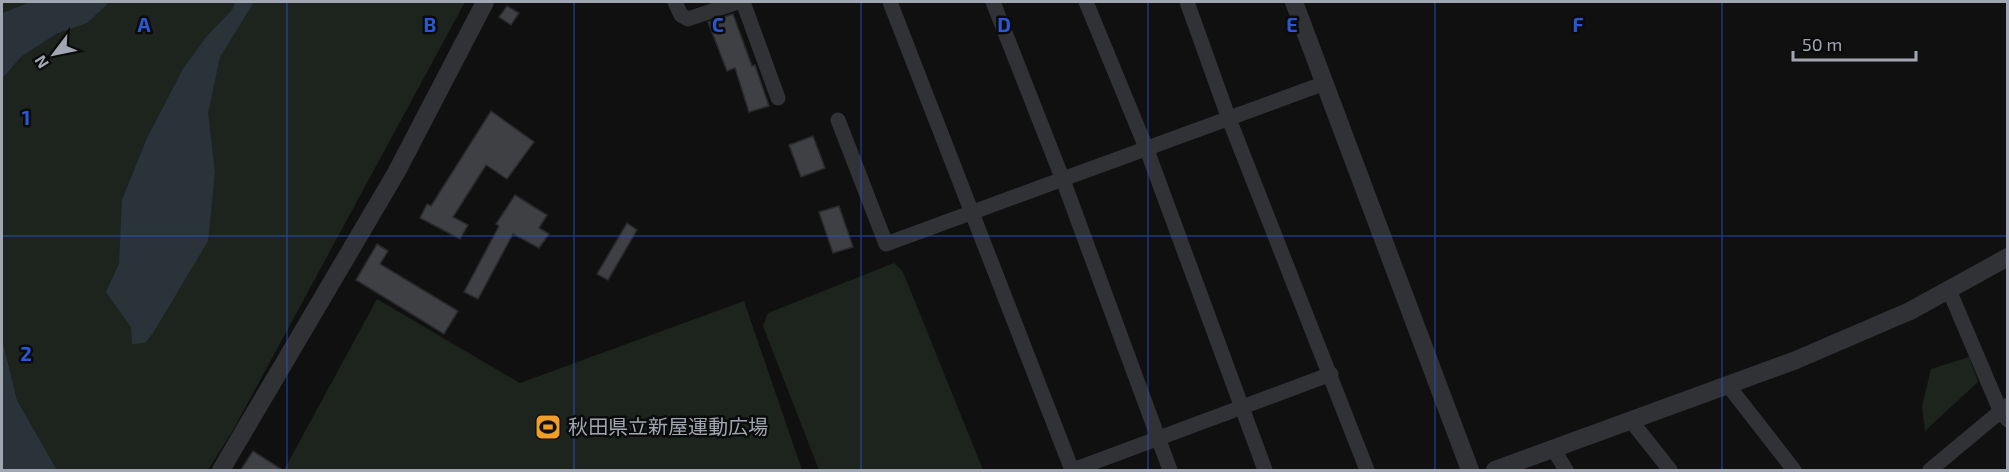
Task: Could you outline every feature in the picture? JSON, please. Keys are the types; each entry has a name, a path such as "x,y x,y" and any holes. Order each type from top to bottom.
{"street":[{"path":"221,471 396,173 485,2"},
{"path":"675,2 681,15 688,19 740,2 778,98"},
{"path":"890,2 1072,471 1331,374"},
{"path":"993,2 1063,180 1170,471"},
{"path":"1086,2 1147,150 1265,471"},
{"path":"1187,2 1229,119 1331,374 1367,471"},
{"path":"1294,2 1470,471"},
{"path":"838,120 886,244 1325,83"},
{"path":"1495,471 1796,360 1910,311 2007,257"},
{"path":"1930,470 2005,412 1949,290"},
{"path":"1727,384 1794,471"},
{"path":"1632,422 1670,471"},
{"path":"1554,450 1566,471"}],"shaded area":[{"path":"2,2 30,2 2,13"},
{"path":"30,2 110,2 87,23 56,34 21,57 2,79 2,13"},
{"path":"110,2 465,2 232,432 208,470 57,470 17,400 2,338 2,79 21,57 56,34 87,22"},
{"path":"235,2 254,2 220,57 208,113 215,172 208,241 153,333 145,343 132,344 131,327 106,292 119,264 122,200 147,138 183,69 207,36 232,10"},
{"path":"894,263 903,272 983,470 819,470 763,326 768,313"},
{"name":"秋田県立新屋運動広場","path":"377,299 520,383 744,301 802,470 284,470"},
{"path":"2,338 17,400 57,470 2,470"},
{"path":"1969,357 1978,382 1925,431 1922,406 1931,369"}],"building":[{"path":"507,6 519,13 511,25 499,17"},
{"path":"733,14 752,66 755,65 769,106 749,112 735,68 727,71 708,22"},
{"path":"491,111 534,142 507,179 486,165 453,217 468,225 460,239 420,218 427,204 431,206"},
{"path":"813,136 825,168 801,177 789,145"},
{"path":"515,195 547,215 539,228 549,234 539,248 513,234 478,299 464,292 499,226 496,224"},
{"path":"839,206 853,247 833,253 819,212"},
{"path":"627,223 637,230 608,280 597,274"},
{"path":"377,244 388,251 380,264 458,311 444,334 356,280"},
{"path":"253,451 284,471 240,471"}],"place":[{"name":"秋田県立新屋運動広場","path":"548,427"}]}
